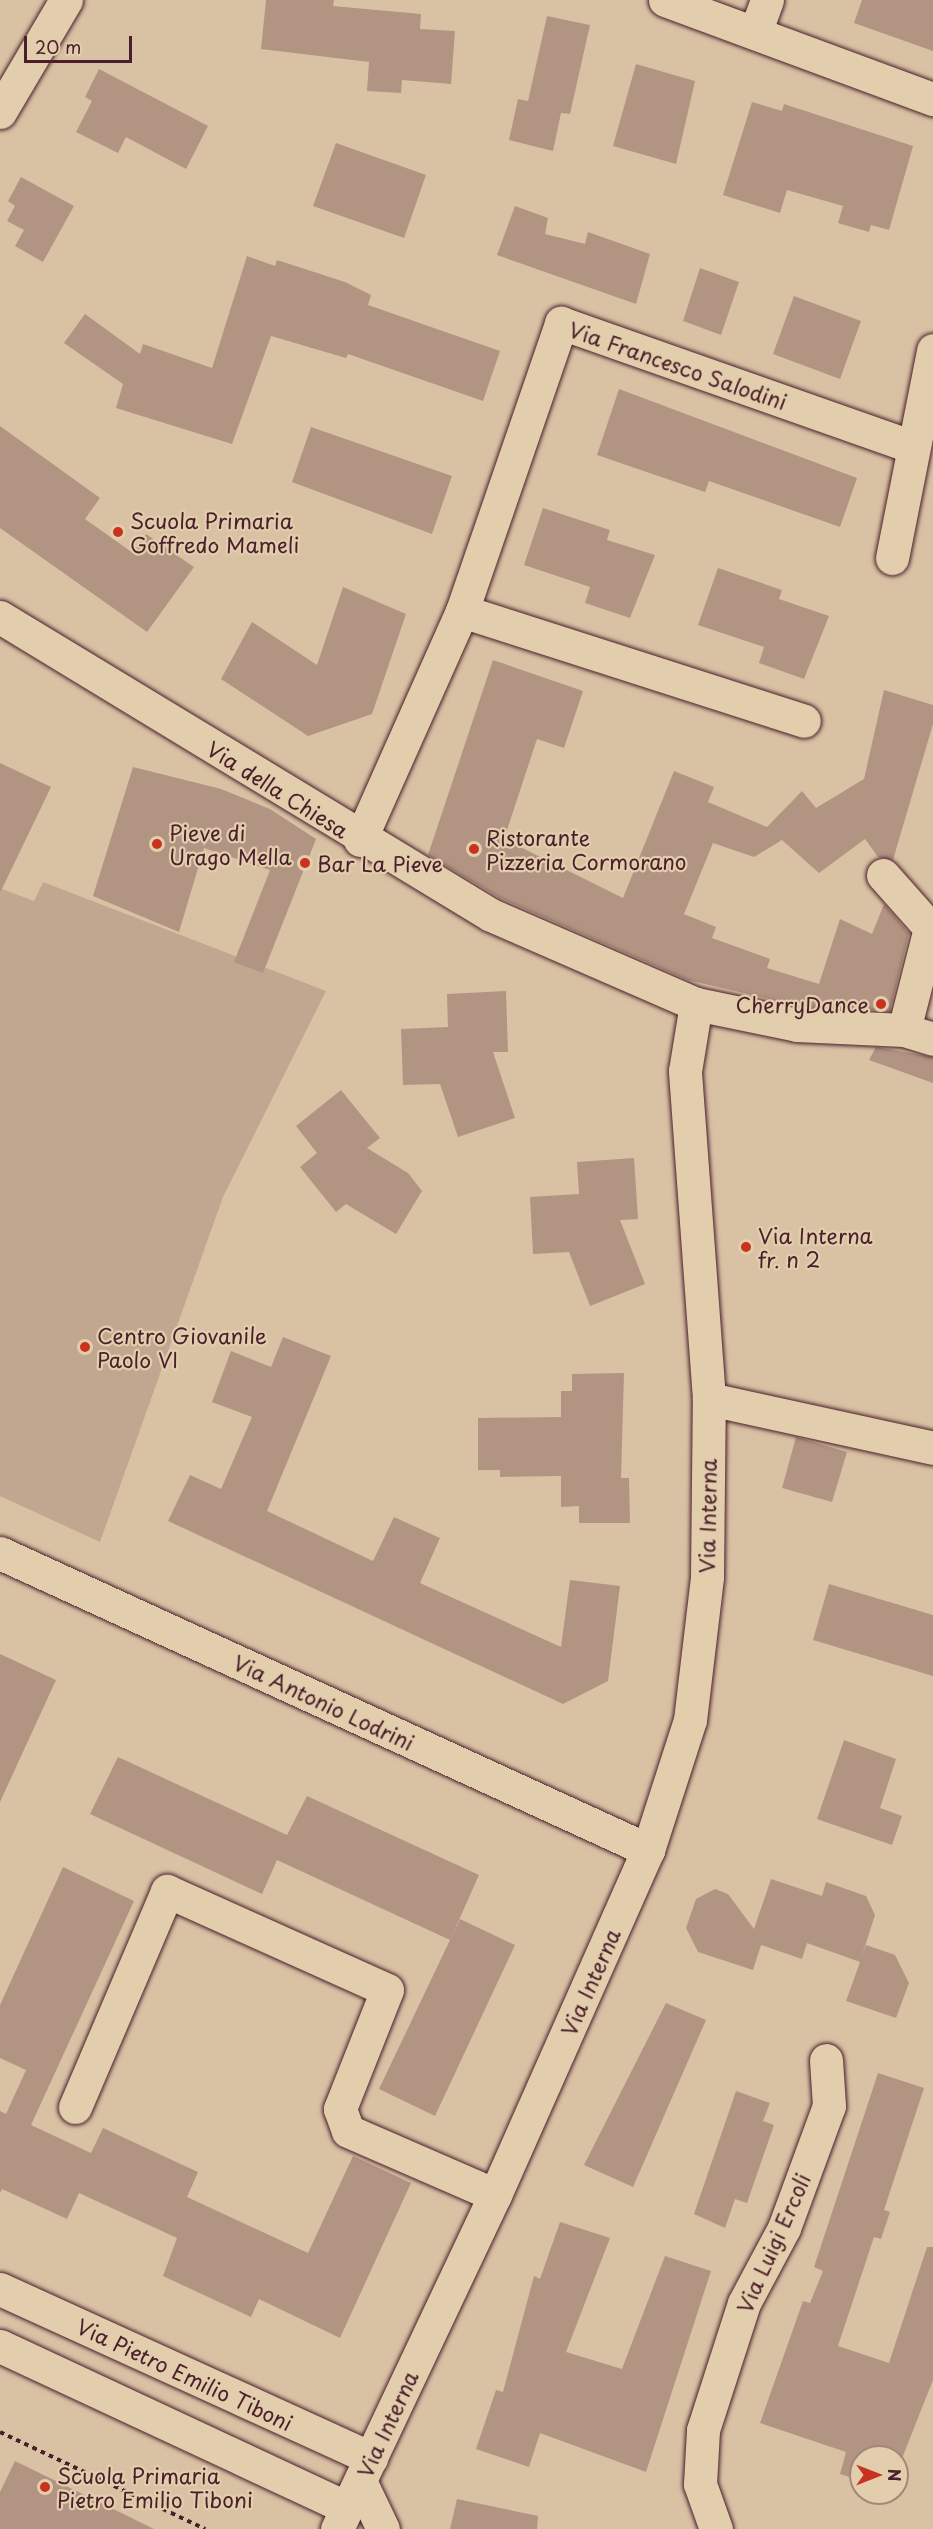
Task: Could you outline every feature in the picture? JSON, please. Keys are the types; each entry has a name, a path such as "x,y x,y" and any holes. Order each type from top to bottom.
{"street":[{"path":"0,112 66,0"},
{"path":"665,0 933,99"},
{"path":"755,33 767,0"},
{"name":"Via Francesco Salodini","path":"360,840 462,611 561,323 911,446"},
{"path":"892,558 911,446 933,350"},
{"path":"462,611 804,721"},
{"name":"Via della Chiesa","path":"0,617 360,840 491,915 696,1004 797,1025 918,1034"},
{"path":"883,875 930,928 918,1034"},
{"name":"Via Interna","path":"354,2494 495,2195 648,1850 690,1720 707,1577 709,1399 685,1071 696,1004"},
{"path":"709,1399 933,1448"},
{"name":"Via Antonio Lodrini","path":"0,1553 648,1850"},
{"path":"75,2107 167,1891 387,1990 340,2109 348,2131 495,2195"},
{"name":"Via Luigi Ercoli","path":"716,2529 700,2484 703,2430 748,2293 784,2228 829,2106 826,2060"},
{"name":"Via Pietro Emilio Tiboni","path":"0,2289 354,2494"},
{"path":"0,2346 354,2494 383,2529"}],"path":[{"path":"0,2432 205,2529"}],"shaded area":[{"name":"Centro Giovanile Paolo VI","path":"43,882 326,991 223,1197 100,1542 0,1496 0,893 2,889 34,901"}],"building":[{"path":"266,0 334,0 333,6 421,14 420,29 455,31 451,84 402,80 401,93 367,91 369,62 261,49"},
{"path":"862,0 933,0 933,51 854,23"},
{"path":"547,16 590,25 570,114 561,113 553,151 509,140 518,99 528,101"},
{"path":"636,64 695,81 676,164 613,146"},
{"path":"99,69 208,126 186,169 126,137 118,153 76,132 92,101 85,97"},
{"path":"752,102 782,111 784,104 913,146 889,230 871,225 869,232 838,223 843,206 787,190 780,213 723,195"},
{"path":"336,143 426,175 404,238 313,206"},
{"path":"21,177 74,206 43,262 15,246 24,230 7,221 15,206 8,201"},
{"path":"515,206 548,218 545,234 585,244 588,232 650,254 636,304 497,255"},
{"path":"247,256 275,266 277,260 345,282 371,295 368,305 500,351 483,401 348,354 346,358 271,336 232,444 116,408 123,384 64,343 85,314 140,354 143,344 212,368"},
{"path":"700,268 739,282 721,335 683,321"},
{"path":"794,296 861,321 840,379 773,354"},
{"path":"619,389 857,478 840,527 709,481 705,492 597,455"},
{"path":"0,426 100,498 85,519 133,553 146,534 194,567 147,632 0,528"},
{"path":"311,427 452,476 432,534 292,482"},
{"path":"543,508 610,530 607,540 655,555 630,618 585,603 590,587 524,565"},
{"path":"718,568 782,590 779,599 829,616 804,679 759,663 764,647 698,625"},
{"path":"343,587 406,614 372,714 308,736 221,679 252,622 317,665"},
{"path":"493,660 583,691 564,748 537,739 504,839 623,898 674,771 714,787 708,802 767,827 802,791 816,808 864,779 884,690 933,705 933,724 893,860 878,857 865,839 819,873 782,840 754,857 713,843 684,914 716,927 712,938 770,959 767,968 819,984 840,919 872,934 884,904 909,933 890,1011 799,1006 688,980 500,898 428,855"},
{"path":"0,763 51,787 0,893"},
{"path":"133,767 221,789 270,809 316,839 263,973 234,962 270,870 204,848 179,932 93,896"},
{"path":"506,991 508,1052 493,1052 515,1118 458,1137 440,1084 403,1085 401,1029 448,1027 447,994"},
{"path":"876,1047 933,1057 933,1083 869,1060"},
{"path":"341,1090 380,1138 367,1148 408,1173 422,1191 396,1234 346,1204 336,1212 300,1167 317,1153 296,1126"},
{"path":"634,1158 638,1219 620,1220 645,1284 590,1306 569,1252 533,1254 530,1197 579,1194 577,1162"},
{"path":"283,1337 331,1356 267,1511 373,1561 394,1517 440,1538 420,1583 561,1647 570,1580 620,1586 608,1681 563,1704 168,1521 190,1475 221,1489 252,1417 212,1402 231,1351 271,1367"},
{"path":"624,1373 621,1478 629,1478 630,1523 579,1523 579,1506 561,1507 561,1476 500,1477 500,1470 478,1470 478,1418 561,1417 561,1391 572,1391 572,1374"},
{"path":"796,1437 847,1452 832,1502 782,1488"},
{"path":"829,1584 933,1615 933,1676 813,1640"},
{"path":"0,1654 56,1680 0,1802"},
{"path":"844,1740 896,1759 880,1808 902,1816 892,1845 817,1819"},
{"path":"118,1757 287,1835 307,1796 479,1875 450,1940 277,1860 262,1894 90,1814"},
{"path":"63,1867 134,1901 31,2125 91,2153 103,2128 198,2172 187,2197 308,2253 353,2156 411,2183 340,2338 259,2299 251,2317 163,2276 177,2238 79,2193 67,2219 2,2189 0,2193 0,2111 6,2114 26,2070 0,2058 0,2005"},
{"path":"771,1879 822,1896 826,1882 866,1896 875,1915 861,1959 866,1945 895,1955 909,1983 896,2018 846,2001 860,1962 807,1943 802,1959 761,1945 753,1970 698,1952 686,1928 696,1899 715,1889 728,1894 754,1929"},
{"path":"460,1919 515,1945 435,2116 379,2089"},
{"path":"666,2003 706,2020 633,2187 584,2165"},
{"path":"878,2073 924,2088 884,2210 890,2212 881,2239 874,2237 838,2346 889,2363 927,2247 933,2247 933,2380 907,2445 849,2445 849,2477 840,2474 846,2452 760,2423 803,2301 810,2303 823,2271 814,2267"},
{"path":"736,2091 770,2103 763,2121 774,2125 747,2203 735,2199 725,2228 694,2214"},
{"path":"560,2222 610,2238 566,2352 622,2369 665,2256 711,2271 646,2472 540,2433 529,2467 476,2449 496,2390 503,2392 534,2276 540,2279"},
{"name":"Scuola Primaria Pietro Emilio Tiboni","path":"15,2461 154,2529 0,2529 0,2492"},
{"path":"457,2499 538,2516 537,2529 450,2529"}],"place":[{"name":"Scuola Primaria Goffredo Mameli","path":"118,532"},
{"name":"Pieve di Urago Mella","path":"157,844"},
{"name":"Ristorante Pizzeria Cormorano","path":"474,849"},
{"name":"Bar La Pieve","path":"305,863"},
{"name":"CherryDance","path":"881,1004"},
{"name":"Via Interna fr. n 2","path":"746,1247"},
{"name":"Centro Giovanile Paolo VI","path":"85,1347"},
{"name":"Scuola Primaria Pietro Emilio Tiboni","path":"45,2487"}]}
